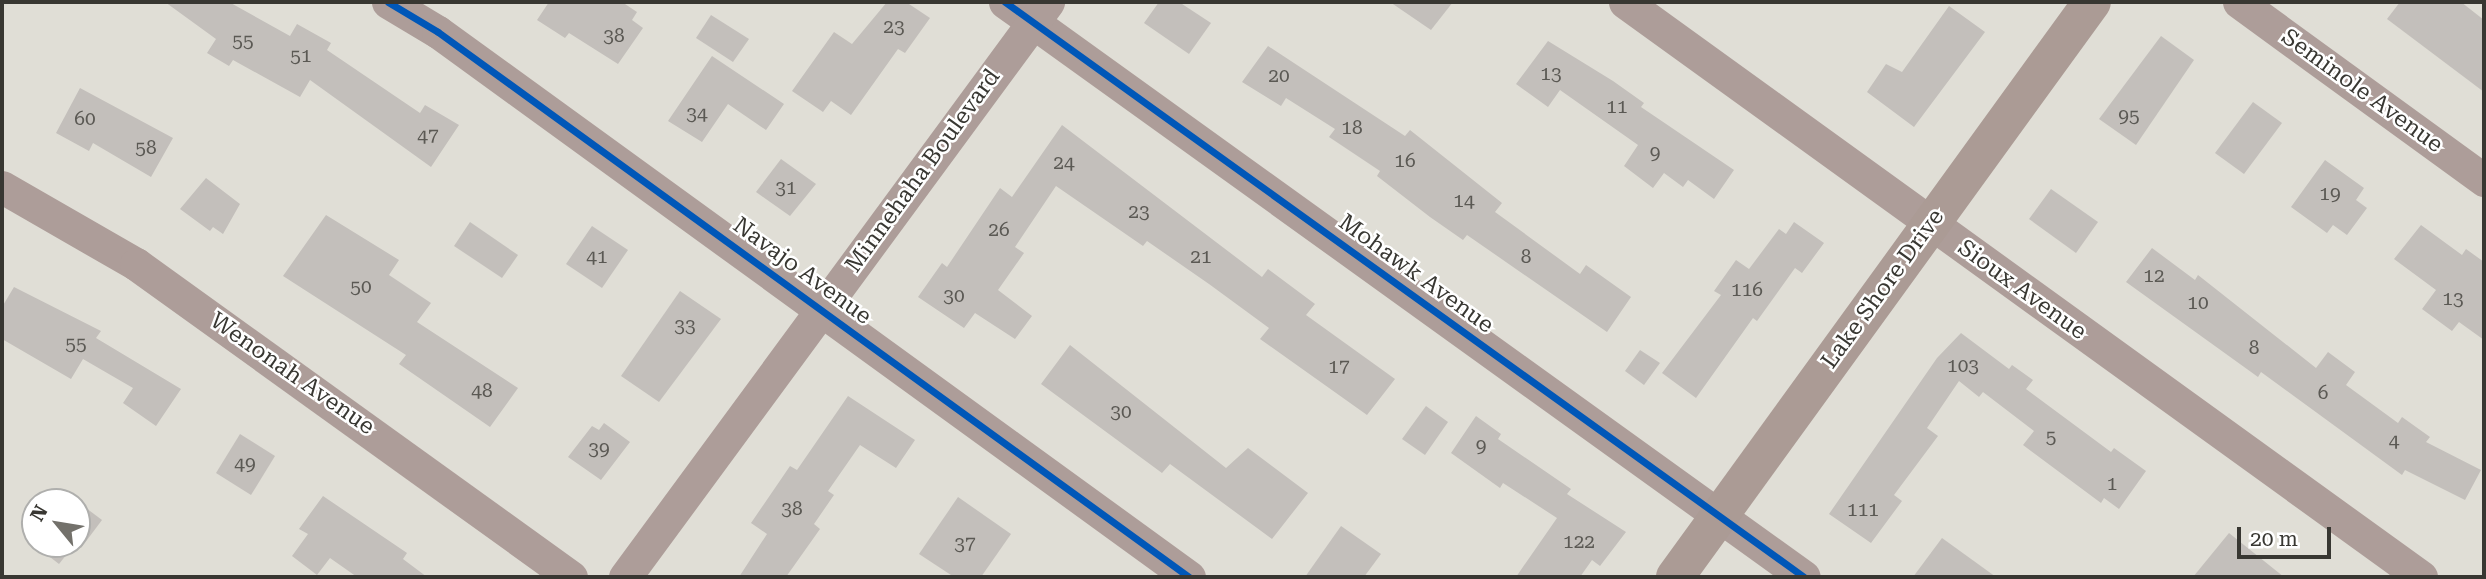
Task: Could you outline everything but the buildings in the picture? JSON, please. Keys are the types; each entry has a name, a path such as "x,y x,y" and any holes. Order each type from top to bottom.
{"street":[{"name":"Navajo Avenue","path":"388,2 438,32 1189,577"},
{"name":"Mohawk Avenue","path":"1005,2 1040,12 1804,577"},
{"name":"Sioux Avenue","path":"1625,2 2421,577"},
{"name":"Lake Shore Drive","path":"1675,577 2092,2"},
{"name":"Seminole Avenue","path":"2239,2 2484,180"},
{"name":"Minnehaha Boulevard","path":"625,577 1040,12"},
{"name":"Wenonah Avenue","path":"2,187 136,264 571,577"}],"cycle path":[{"path":"388,2 438,32 1189,577"},
{"path":"1005,2 1804,577"}]}
